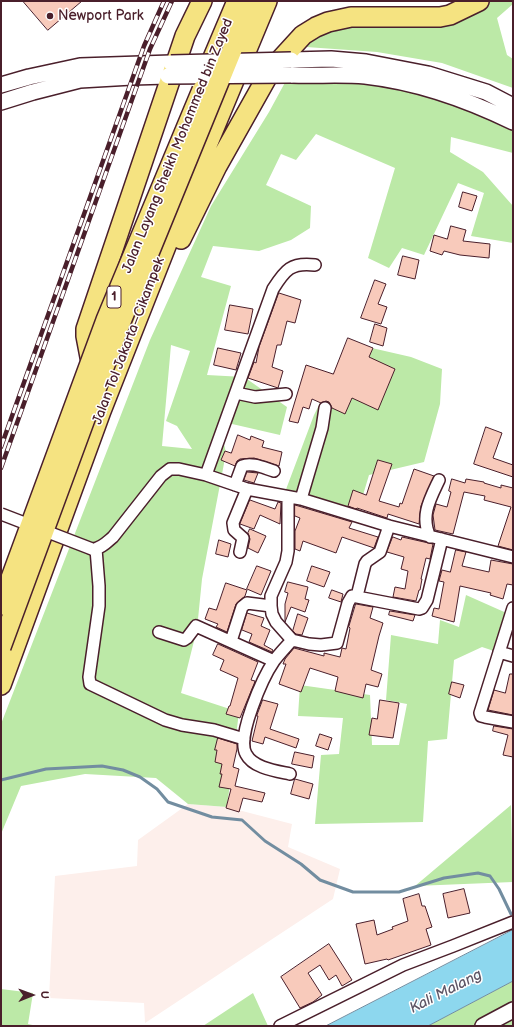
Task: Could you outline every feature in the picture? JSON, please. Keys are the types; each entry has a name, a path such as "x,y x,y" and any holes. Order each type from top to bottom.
{"highway":[{"path":"90,357 86,330 185,36 202,1"},
{"name":"Jalan Tol Jakarta–Cikampek","path":"1,597 90,357 149,210 238,1"},
{"name":"Jalan Layang Sheikh Mohammed bin Zayed","path":"1,605 106,320 238,1"},
{"name":"Jalan Layang Sheikh Mohammed bin Zayed","path":"1,647 120,324 252,1"},
{"name":"Jalan Tol Jakarta–Cikampek","path":"1,684 101,411 183,203 267,1"},
{"path":"101,411 181,239 217,166 271,70 302,35 328,22 351,17 440,17 450,15 479,1"}],"main road":[{"path":"169,70 291,60 332,59 366,62 428,74 486,92 513,106"},
{"path":"1,85 29,77 132,70 364,76 420,86 481,106 513,122"},
{"path":"1,102 33,92 81,73"},
{"path":"483,1026 513,1010"}],"street":[{"path":"206,475 273,289 289,268 296,265 315,265"},
{"path":"236,393 255,397 286,394"},
{"path":"301,499 322,428 325,408"},
{"path":"235,485 242,466 245,464 274,471"},
{"path":"1,514 94,549 105,544 113,537 153,484 161,476 170,469 179,469 206,475 247,489 301,499 389,526 513,557"},
{"path":"430,537 427,530 425,513 439,480"},
{"path":"240,552 243,538 234,530 233,523 247,489"},
{"path":"288,497 288,551 286,562 271,596 270,606 276,622 292,640 321,645 337,643 349,599 352,596 419,609 422,608 427,600 442,539"},
{"path":"357,596 365,564 380,552 389,526"},
{"path":"94,549 99,586 99,606 89,677 90,684 165,720 182,725 214,730 244,739"},
{"path":"231,641 244,604 247,603 270,606"},
{"path":"513,608 480,712 482,716 485,717 513,722"},
{"path":"159,632 184,640 196,626 274,661"},
{"path":"290,774 270,769 253,762 244,749 244,739 249,715 257,695 274,661 292,640"},
{"path":"499,652 513,656"},
{"path":"280,1026 404,965 513,922"}],"shaded area":[{"path":"188,804 227,807 292,824 288,847 340,869 333,899 145,1023 144,1003 49,998 55,876 137,866 138,840"}],"green space":[{"path":"478,1 513,1 513,4 497,18 507,55 513,59 513,88 442,63 377,52 292,46 325,21 387,18"},
{"path":"288,77 370,81 444,98 513,129 513,153 451,137 450,152 483,172 513,206 513,243 471,236 484,193 458,183 424,255 402,248 389,268 368,258 395,168 316,134 296,160 281,154 266,185 311,206 310,228 291,240 259,251 213,246 201,277 231,286 207,375 244,377 287,407 280,435 219,421 226,453 202,579 197,629 181,693 239,712 227,807 188,804 156,778 85,774 21,786 1,834 1,724 150,340 211,206 269,112","holes":["171,345 190,351 166,421 177,426 192,449 162,446"]},
{"path":"350,343 411,357 442,369 440,404 424,462 369,475 357,515 285,492 314,415"},
{"path":"466,595 511,615 503,654 482,647 454,660 447,739 428,741 423,822 315,824 321,755 339,754 343,718 298,716 300,685 370,695 372,745 399,745 407,704 386,700 391,635 438,644 440,620 459,627"},
{"path":"511,805 513,882 415,886"},
{"path":"513,981 513,1026 428,1026"},
{"path":"1,989 33,993 28,1024 37,1026 1,1026"},
{"path":"253,993 268,1026 203,1026"}],"water":[{"name":"Kali Malang","path":"513,930 513,981 428,1026 326,1026"}],"building":[{"name":"Newport Park","path":"23,1 82,1 48,30"},
{"path":"463,192 477,196 472,211 459,207"},
{"path":"451,226 466,230 463,241 490,244 489,258 460,255 444,251 442,255 430,251 434,235 447,239"},
{"path":"403,256 419,260 415,279 398,275"},
{"path":"375,280 386,284 378,304 387,307 381,324 361,318"},
{"path":"279,293 301,300 295,323 287,321 281,345 277,345 272,367 283,371 278,388 248,378 254,362 256,363 259,347"},
{"path":"230,305 253,309 248,334 225,330"},
{"path":"375,324 387,328 383,346 370,342"},
{"path":"348,338 373,348 369,357 395,369 378,410 352,398 345,414 332,408 329,402 326,401 321,403 312,399 309,409 303,407 298,423 289,421 306,365 333,374"},
{"path":"218,348 241,353 236,370 214,365"},
{"path":"486,427 502,433 493,458 513,465 513,477 474,464"},
{"path":"238,435 250,440 251,436 264,441 262,447 282,452 279,466 254,458 240,459 237,461 235,466 221,460 225,451 231,453"},
{"path":"378,460 392,464 379,501 399,507 400,503 402,504 414,469 434,476 421,506 419,524 388,514 387,518 348,506 353,490 366,495"},
{"path":"247,472 258,473 254,483 244,480"},
{"path":"452,479 465,483 466,479 484,482 501,488 501,485 513,488 513,550 498,546 511,507 484,500 485,496 464,492 453,534 435,530 433,515 436,504 447,507 451,492 449,491"},
{"path":"250,500 275,509 278,502 281,503 280,524 260,515 254,529 240,524"},
{"path":"295,505 352,522 349,528 378,537 374,548 342,537 336,553 303,541 300,551 295,549 295,531 300,518 295,516"},
{"path":"250,529 266,536 258,553 248,548 250,539 248,533"},
{"path":"393,537 401,540 402,537 433,544 430,559 426,558 420,590 416,601 393,597 395,587 405,589 408,571 401,569 404,557 387,552"},
{"path":"219,540 231,544 228,557 216,554"},
{"path":"456,550 466,552 462,566 489,572 491,560 513,564 513,585 507,584 503,599 490,595 491,593 460,586 454,622 432,616 434,608 439,609 444,582 439,581 442,570 450,572"},
{"path":"257,566 271,571 261,595 247,589"},
{"path":"312,566 330,572 324,587 307,581"},
{"path":"288,582 308,587 305,599 309,600 305,612 291,607 285,622 285,604 288,593 285,592"},
{"path":"226,583 247,590 245,596 236,604 227,632 216,627 218,624 205,619 209,608 216,610"},
{"path":"332,590 343,594 341,602 329,598"},
{"path":"356,604 373,607 370,618 383,623 371,670 382,674 378,687 366,684 363,698 335,691 338,677 310,668 301,692 279,684 286,664 283,664 285,659 294,648 324,656 324,653 340,657 342,648 346,649 349,627"},
{"path":"390,611 415,615 413,621 389,615"},
{"path":"247,613 264,618 261,626 270,630 264,645 273,650 272,652 249,642 252,634 242,630"},
{"path":"298,614 308,618 302,635 296,634 293,631"},
{"path":"218,644 258,662 251,680 255,681 240,718 226,714 230,706 238,678 220,670 224,660 213,655"},
{"path":"510,674 513,674 513,715 488,710 494,690 505,693"},
{"path":"452,682 464,685 460,698 449,694"},
{"path":"263,700 278,704 270,729 299,739 296,748 265,737 263,744 252,741 257,716"},
{"path":"380,700 399,703 393,738 369,735 372,718 377,719"},
{"path":"494,726 513,729 513,757 503,755 508,735 493,731"},
{"path":"320,734 332,738 328,750 316,746"},
{"path":"218,738 237,744 233,767 239,769 235,786 265,793 262,802 243,798 239,812 226,808 231,789 219,787 222,774 220,774 222,764 215,762 217,750 215,750"},
{"path":"295,752 314,756 312,768 292,764"},
{"path":"295,779 313,784 309,799 291,794"},
{"path":"464,889 470,913 448,918 443,894"},
{"path":"419,894 422,906 425,906 432,927 426,929 431,945 388,960 365,964 356,924 374,920 377,935 393,929 392,927 408,921 403,899"},
{"path":"329,944 352,980 342,986 336,975 329,980 320,965 308,973 322,995 313,1002 300,1008 281,977"}],"waterway":[{"path":"1,780 46,769 102,766 123,770 140,777 157,789 168,802 212,817 242,820 265,841 301,864 320,880 353,892 399,892 444,878 478,873 490,876 499,889 511,914"}],"railway":[{"path":"1,447 144,46 164,1"},
{"path":"1,468 150,49 172,1"}],"place":[{"name":"Newport Park","path":"50,16"}]}
